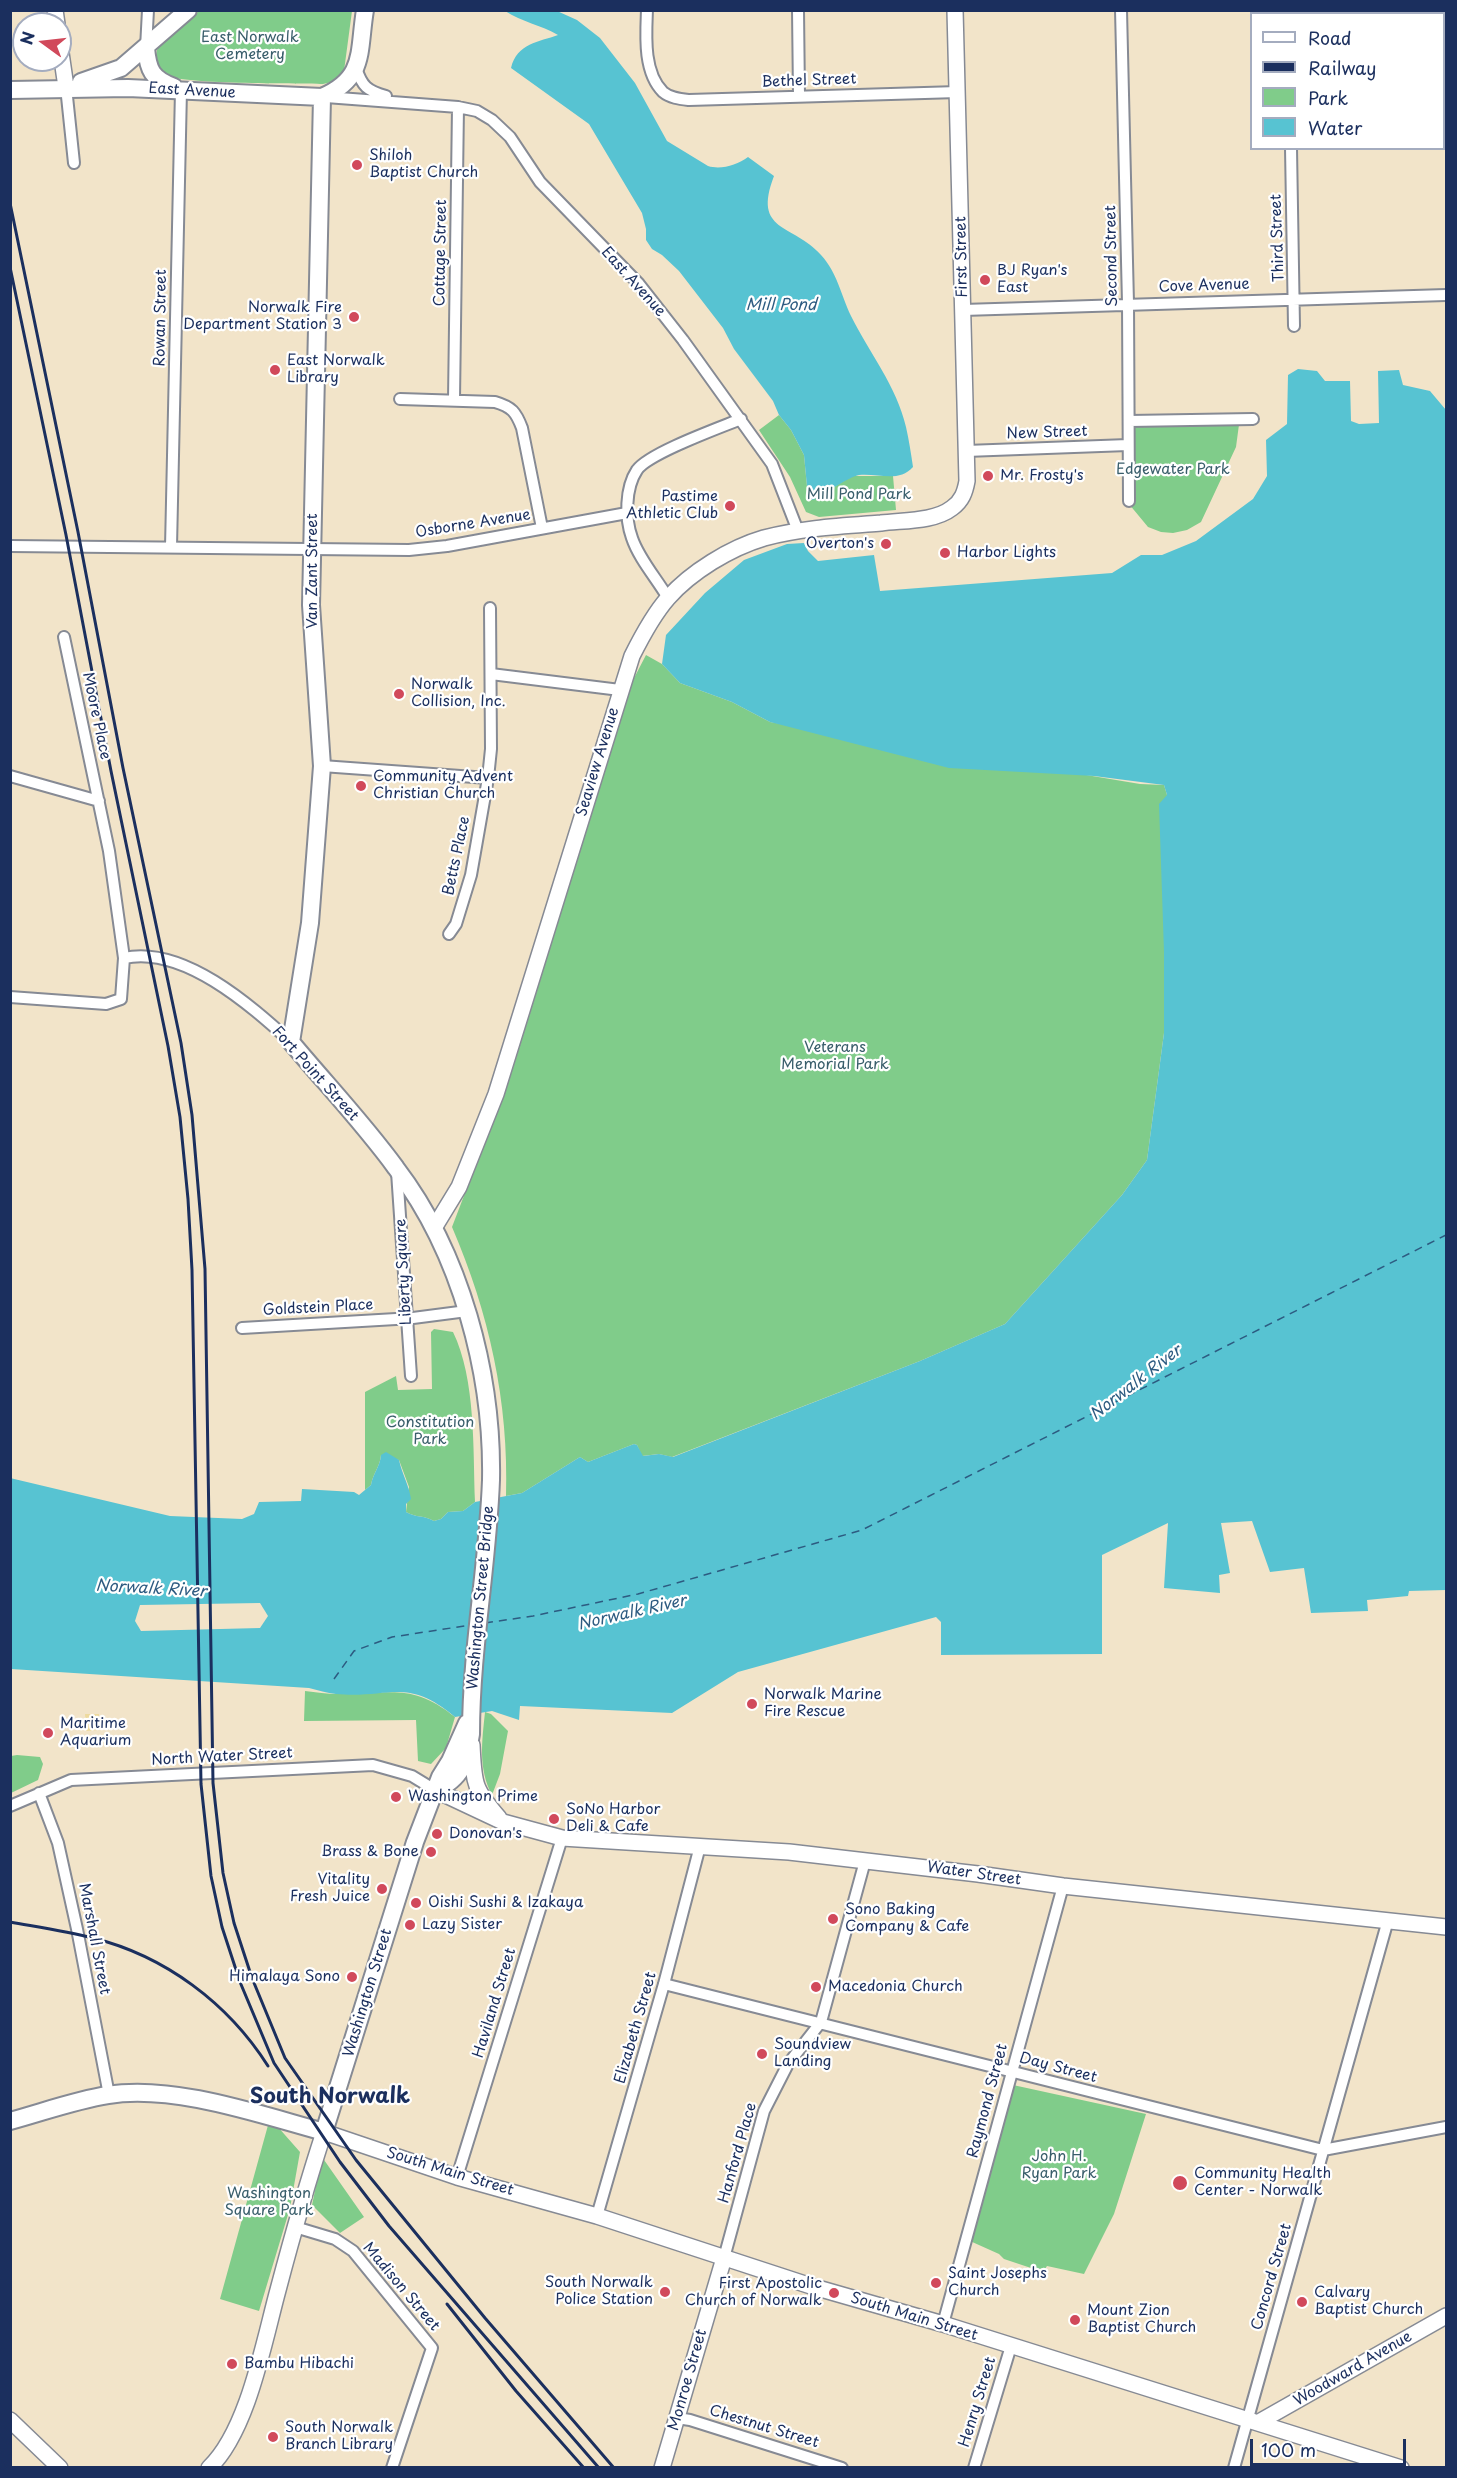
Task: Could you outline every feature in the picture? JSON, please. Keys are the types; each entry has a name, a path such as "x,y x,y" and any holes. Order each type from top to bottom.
{"main road":[{"path":"64,72 66,87 121,68 188,10"},
{"path":"322,97 344,86 356,68 365,10"},
{"name":"First Street","path":"955,10 967,481 959,502"},
{"path":"146,48 152,75 161,82 181,90"},
{"name":"East Avenue","path":"10,90 66,87 322,97"},
{"name":"Van Zant Street","path":"291,1042 310,923 322,766 311,605 322,97"},
{"name":"Seaview Avenue","path":"435,1228 459,1187 496,1094 620,690 632,656 646,628 668,598 697,573 731,552 763,538 798,531 939,515 959,502"},
{"name":"Fort Point Street","path":"291,1042 397,1168 435,1228"},
{"path":"435,1228 467,1311"},
{"name":"Washington Street Bridge","path":"467,1311 482,1369 490,1424 491,1481 471,1715"},
{"path":"471,1715 474,1783 481,1797 502,1822"},
{"name":"Washington Street","path":"209,2468 223,2451 251,2389 295,2227 414,1842 435,1790 471,1715"},
{"path":"435,1790 450,1784 459,1773 469,1750 471,1734"},
{"name":"Water Street","path":"435,1790 502,1822 562,1838 789,1852 1063,1886 1446,1928"},
{"path":"10,2121 109,2095 155,2092 324,2132"},
{"name":"South Main Street","path":"324,2132 457,2177 597,2216 814,2288 943,2324 1401,2468"},
{"name":"Monroe Street","path":"662,2468 724,2258"},
{"name":"Woodward Avenue","path":"1253,2421 1446,2316"},
{"path":"10,2420 56,2466"}],"street":[{"path":"146,48 148,10"},
{"name":"Bethel Street","path":"647,10 648,57 656,82 664,93 674,98 689,100 957,92"},
{"path":"798,10 799,96"},
{"name":"Second Street","path":"1121,10 1128,303 1129,501"},
{"name":"East Avenue","path":"356,68 365,89 410,102"},
{"path":"66,87 74,163"},
{"name":"Rowan Street","path":"171,548 181,90"},
{"name":"East Avenue","path":"322,97 458,107 477,111 492,120 510,137 540,182 639,284 683,340 772,464 798,531"},
{"name":"Cottage Street","path":"454,399 458,107"},
{"name":"Third Street","path":"1291,150 1294,326"},
{"name":"Cove Avenue","path":"963,310 1128,303 1446,295"},
{"path":"400,399 495,402 508,405 516,412 522,428 542,528"},
{"path":"668,598 633,540 627,513 630,490 637,471 650,459 741,419"},
{"path":"1129,421 1253,419"},
{"name":"New Street","path":"966,451 1128,445"},
{"name":"Osborne Avenue","path":"10,546 424,548 627,513"},
{"name":"Betts Place","path":"449,934 456,924 471,875 488,778 491,749 490,608"},
{"name":"Moore Place","path":"64,637 99,801"},
{"path":"491,674 620,690"},
{"path":"322,766 488,778"},
{"path":"10,776 99,801 109,851 124,958 121,999 106,1004 10,997"},
{"name":"Fort Point Street","path":"124,958 139,954 170,962 206,976 249,1004 291,1042"},
{"name":"Liberty Square","path":"397,1168 411,1376"},
{"name":"Goldstein Place","path":"242,1328 406,1318 467,1311"},
{"name":"North Water Street","path":"10,1806 71,1780 373,1765 412,1776 435,1790"},
{"name":"Marshall Street","path":"39,1793 61,1855 109,2095"},
{"name":"Haviland Street","path":"457,2177 562,1838"},
{"name":"Elizabeth Street","path":"597,2216 664,1984 700,1846"},
{"name":"Hanford Place","path":"724,2258 764,2111 788,2064 821,2022 865,1861"},
{"name":"Raymond Street","path":"943,2324 1063,1886"},
{"name":"Concord Street","path":"1234,2468 1253,2421 1323,2150 1388,1920"},
{"name":"Day Street","path":"664,1984 1323,2150 1446,2127"},
{"name":"Madison Street","path":"295,2227 335,2239 353,2251 432,2348 392,2468"},
{"name":"Henry Street","path":"974,2468 1011,2346"},
{"name":"Chestnut Street","path":"677,2418 690,2420 842,2468"}],"green space":[{"name":"East Norwalk Cemetery","path":"199,11 352,11 344,71 340,80 323,84 239,83 173,78 163,74 156,65 159,45"},
{"name":"Mill Pond Park","path":"779,415 791,430 804,455 808,497 812,500 852,476 893,476 896,510 819,517 806,512 790,477 759,430"},
{"name":"Edgewater Park","path":"1240,417 1236,447 1201,522 1187,530 1173,533 1161,532 1148,527 1124,498 1124,422"},
{"name":"Veterans Memorial Park","path":"646,655 662,664 680,683 732,702 770,722 1140,784 1164,785 1167,795 1164,1033 1147,1160 1122,1195 1005,1324 920,1361 672,1457 659,1454 642,1456 637,1445 634,1444 588,1462 580,1457 522,1493 506,1496 504,1426 494,1358 476,1292 452,1227 513,1068 632,682"},
{"name":"Constitution Park","path":"434,1329 453,1332 466,1371 472,1415 475,1502 463,1511 448,1512 441,1519 434,1521 406,1512 409,1487 399,1460 381,1455 371,1485 365,1490 365,1392 396,1376 398,1390 432,1389 431,1332"},
{"path":"305,1691 334,1694 399,1692 412,1694 425,1698 455,1717 446,1748 431,1764 418,1761 416,1720 304,1721"},
{"path":"485,1712 491,1714 508,1731 500,1774 492,1795 483,1765"},
{"path":"11,1756 40,1757 43,1764 38,1780 11,1793"},
{"name":"John H. Ryan Park","path":"1013,2085 1146,2114 1114,2214 1084,2274 1047,2266 1043,2272 1004,2259 999,2254 970,2241"},
{"name":"Washington Square Park","path":"270,2118 300,2152 290,2208 259,2311 220,2299"},
{"path":"322,2157 364,2217 340,2233 312,2205"}],"sand":[{"path":"85,1714 99,1714 99,1730 86,1731"}],"water":[{"name":"Mill Pond","path":"505,11 557,11 577,20 600,38 635,83 667,141 708,166 729,166 748,157 774,176 768,208 772,218 810,245 831,269 851,316 882,370 902,412 913,467 895,476 855,476 813,500 808,497 804,455 791,430 779,415 773,401 734,349 723,328 679,271 652,249 646,240 642,213 589,124 511,68 523,48 558,35"},
{"name":"Norwalk River","path":"1298,369 1317,371 1325,381 1350,381 1351,421 1359,424 1379,423 1378,371 1399,370 1403,385 1430,391 1446,410 1446,1590 1409,1591 1408,1596 1367,1600 1368,1611 1311,1613 1304,1568 1270,1572 1252,1521 1221,1523 1230,1573 1219,1575 1220,1593 1164,1588 1168,1523 1102,1555 1102,1654 941,1655 941,1622 936,1617 738,1672 672,1713 520,1706 519,1720 492,1711 455,1717 438,1704 410,1693 336,1694 309,1688 11,1669 10,1478 170,1516 242,1519 254,1514 259,1502 301,1501 302,1489 354,1492 359,1495 371,1485 381,1455 386,1452 399,1460 407,1484 411,1499 406,1504 406,1512 434,1521 441,1519 448,1512 463,1511 475,1502 522,1493 580,1457 588,1462 634,1444 643,1456 659,1454 673,1457 920,1361 1005,1324 1122,1195 1147,1160 1164,1033 1159,804 1167,795 1164,785 1094,776 949,768 770,722 732,702 680,683 662,664 666,635 705,593 744,560 787,544 804,543 818,561 874,555 880,591 1112,573 1141,555 1162,555 1196,541 1253,499 1267,476 1266,440 1287,424 1288,375"}],"pier":[{"path":"260,1603 268,1616 260,1628 141,1631 135,1621 140,1605"}],"ferry route":[{"path":"485,1623 533,1616 638,1594 862,1530 1446,1235"},
{"path":"334,1679 354,1651 392,1637 471,1625"}],"railway":[{"path":"10,203 78,532 123,768 181,1043 192,1115 205,1269 213,1783 223,1873 234,1923 252,1978 285,2058 356,2160 485,2318 614,2468"},
{"path":"10,267 66,535 111,771 168,1046 180,1117 192,1270 201,1784 211,1876 222,1927 240,1982 274,2063 340,2162 389,2226 599,2468"},
{"path":"10,1922 62,1931 120,1946 169,1970 192,1985 234,2022 268,2066"},
{"path":"447,2304 516,2391 584,2468"}],"place":[{"name":"Shiloh Baptist Church","path":"357,165"},
{"name":"BJ Ryan's East","path":"985,280"},
{"name":"Norwalk Fire Department Station 3","path":"354,317"},
{"name":"East Norwalk Library","path":"275,370"},
{"name":"Mr. Frosty's","path":"988,476"},
{"name":"Pastime Athletic Club","path":"730,506"},
{"name":"Overton's","path":"886,544"},
{"name":"Harbor Lights","path":"945,553"},
{"name":"Norwalk Collision, Inc.","path":"399,694"},
{"name":"Community Advent Christian Church","path":"361,786"},
{"name":"Norwalk Marine Fire Rescue","path":"752,1704"},
{"name":"Maritime Aquarium","path":"48,1733"},
{"name":"Washington Prime","path":"396,1797"},
{"name":"SoNo Harbor Deli & Cafe","path":"554,1819"},
{"name":"Donovan's","path":"437,1834"},
{"name":"Brass & Bone","path":"431,1852"},
{"name":"Vitality Fresh Juice","path":"382,1889"},
{"name":"Oishi Sushi & Izakaya","path":"416,1903"},
{"name":"Sono Baking Company & Cafe","path":"833,1919"},
{"name":"Lazy Sister","path":"410,1925"},
{"name":"Himalaya Sono","path":"352,1977"},
{"name":"Macedonia Church","path":"816,1987"},
{"name":"Soundview Landing","path":"762,2054"},
{"name":"Community Health Center - Norwalk","path":"1180,2183"},
{"name":"Saint Josephs Church","path":"936,2283"},
{"name":"South Norwalk Police Station","path":"665,2292"},
{"name":"First Apostolic Church of Norwalk","path":"834,2293"},
{"name":"Calvary Baptist Church","path":"1302,2302"},
{"name":"Mount Zion Baptist Church","path":"1075,2320"},
{"name":"Bambu Hibachi","path":"232,2364"},
{"name":"South Norwalk Branch Library","path":"273,2437"}],"district":[{"name":"South Norwalk","path":"330,2097"}]}
